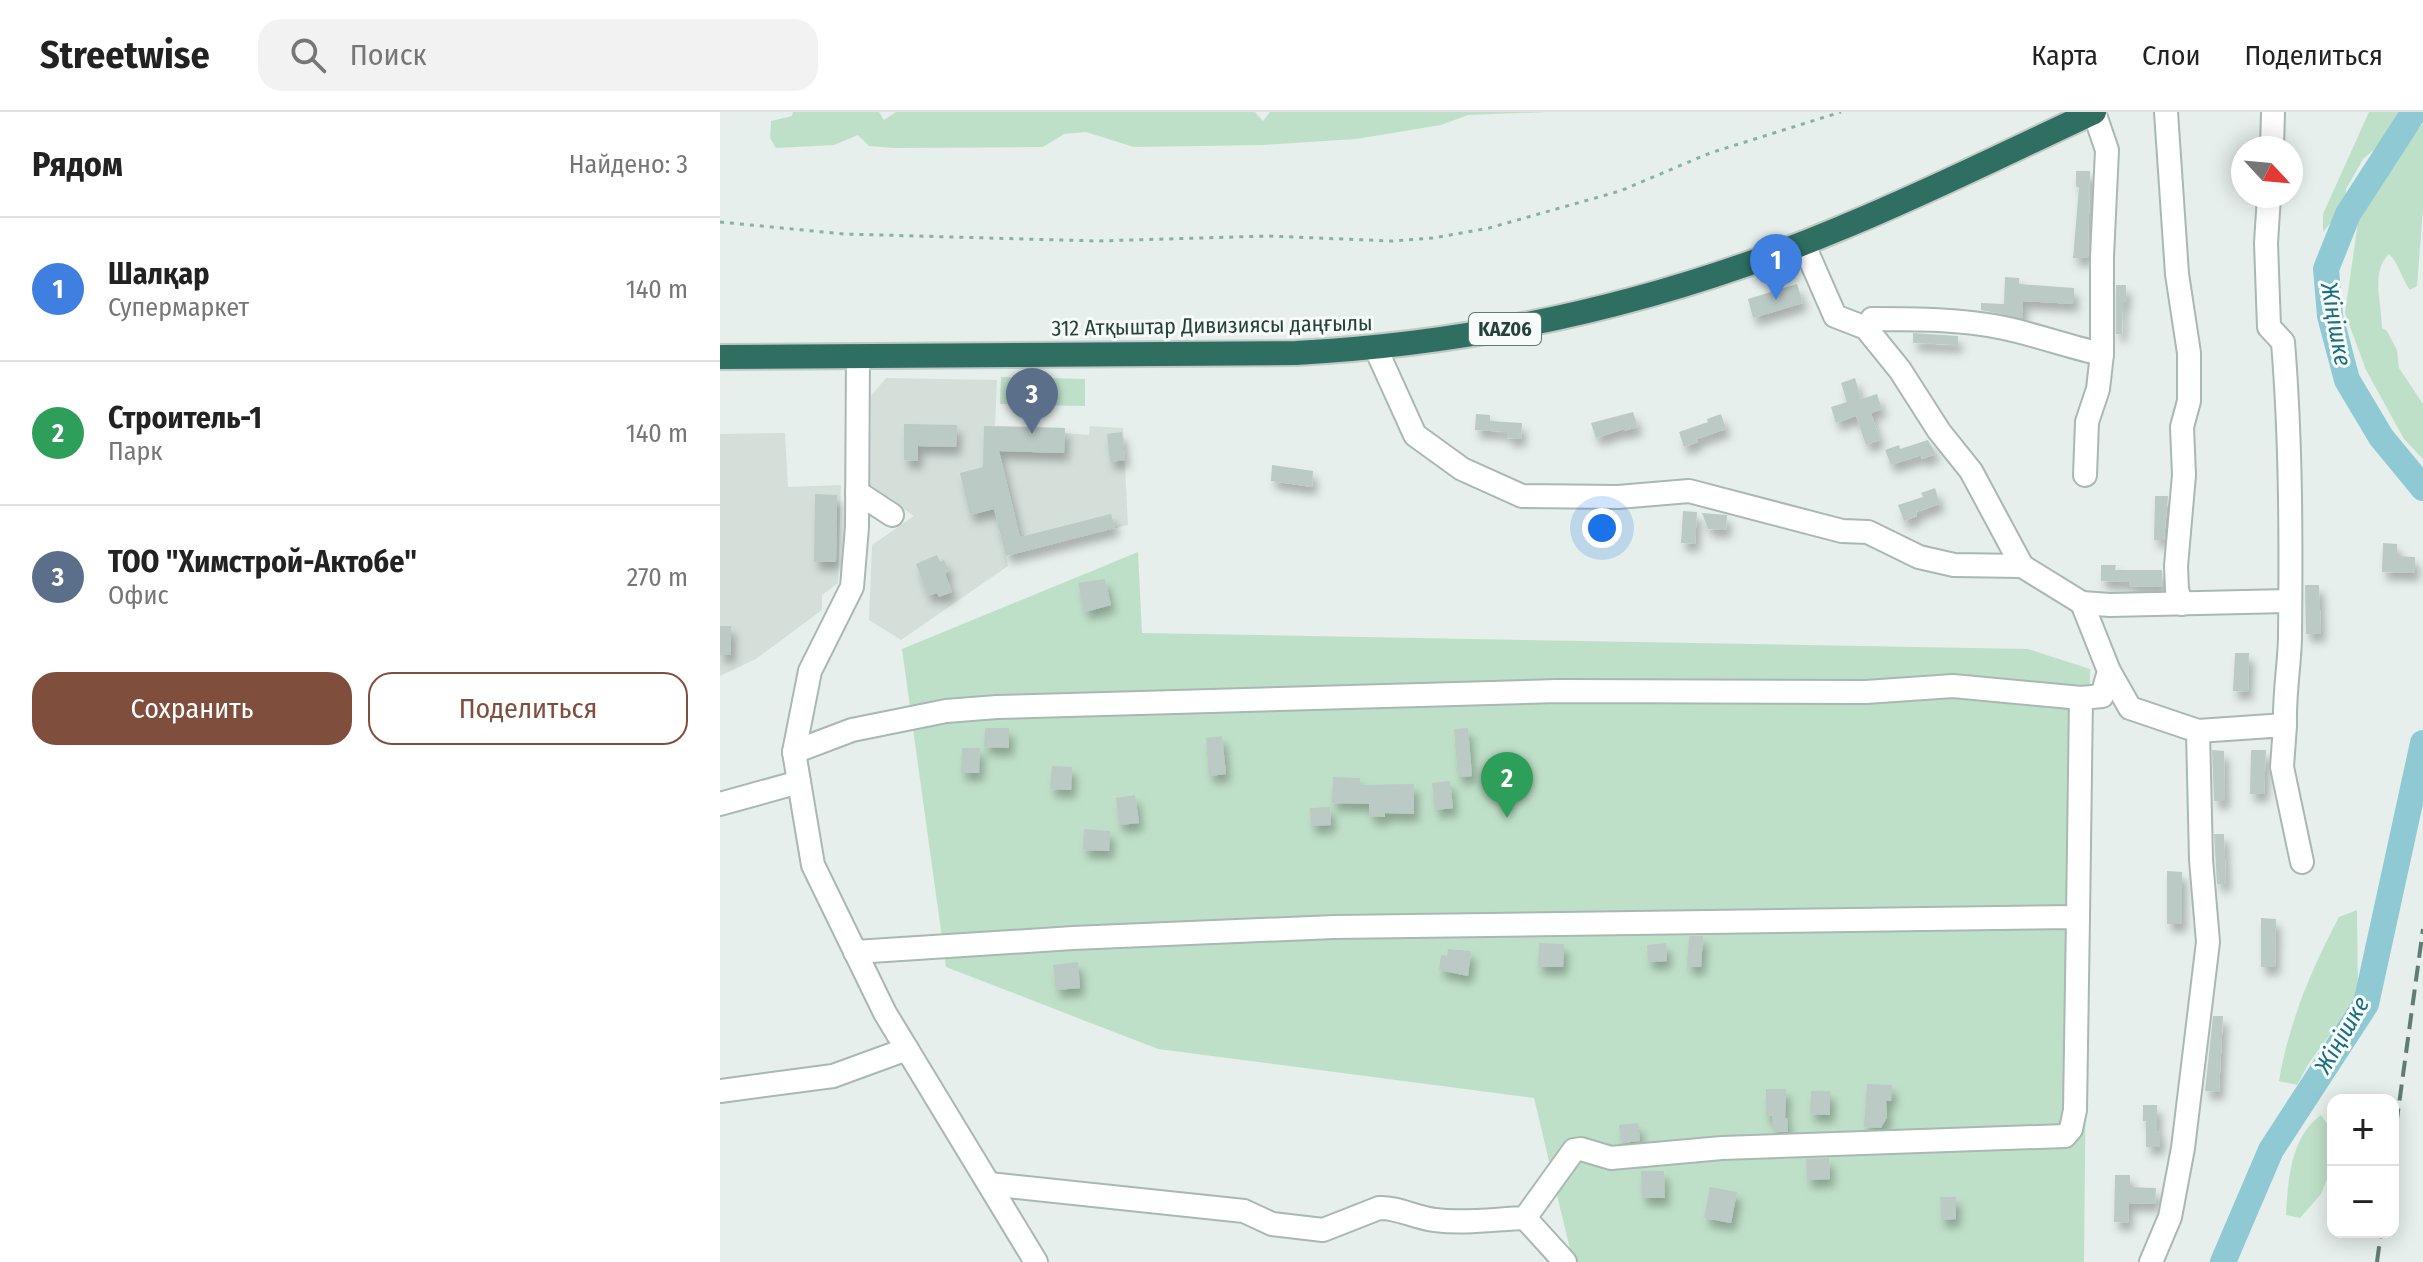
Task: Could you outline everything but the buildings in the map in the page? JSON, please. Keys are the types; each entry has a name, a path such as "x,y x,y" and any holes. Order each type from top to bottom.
{"highway":[{"name":"312 Атқыштар Дивизиясы даңғылы","path":"720,357 1296,353 1376,349 1474,335 1579,314 1691,283 1803,243 1872,215 2094,112"}],"street":[{"path":"2085,475 2087,422 2098,389 2102,354 2107,150 2094,112"},
{"path":"2166,112 2177,274 2189,353 2189,401 2182,427 2184,475 2176,566 2177,590 2182,604"},
{"path":"2272,136 2273,112"},
{"path":"2268,208 2266,243 2269,327 2283,342 2292,512 2290,645 2284,694 2282,767 2302,862"},
{"path":"1803,243 1835,316 1866,328 1900,370 1939,431 1971,471 2022,566 2082,603 2290,601"},
{"path":"1866,328 1872,319 1957,322 2004,328 2102,354"},
{"path":"1376,349 1415,435 1462,469 1522,496 1618,497 1689,491 1842,531 1868,532 1919,557 1954,565 2022,566"},
{"path":"858,355 857,492 852,587 810,671 794,752 813,865 885,1013 1036,1262"},
{"path":"857,492 892,515"},
{"path":"2082,603 2109,671 2130,708 2198,731 2285,725"},
{"path":"794,752 852,730 946,711 997,707 1558,691 1866,692 1953,686 2081,698 2102,696 2109,671"},
{"path":"1525,1218 1574,1150 1581,1149 1611,1158 1722,1148 2065,1136 2071,1129 2075,1110 2081,698"},
{"path":"2151,1262 2170,1217 2181,1162 2208,942 2201,860 2198,731"},
{"path":"720,804 799,782"},
{"path":"855,952 1073,938 1334,927 2078,917"},
{"path":"720,1091 833,1076 907,1049"},
{"path":"989,1184 1244,1211 1272,1224 1323,1230 1379,1208 1440,1221 1525,1218 1565,1262"}],"path":[{"path":"720,222 844,234 1097,241 1268,236 1392,241 1433,238 1489,228 1620,191 1710,153 1841,112"}],"shaded area":[{"path":"886,378 997,380 995,426 1065,428 1065,433 1089,435 1090,426 1123,428 1128,525 1006,556 1008,566 901,640 869,620 872,545 914,516 870,486 871,396"},
{"path":"785,433 788,487 841,485 838,583 822,595 822,610 756,659 720,676 720,434"}],"green space":[{"path":"793,112 879,112 884,120 896,112 1255,112 1263,121 1270,112 1548,112 1468,115 1441,125 1356,139 1264,145 1134,147 1086,132 1064,134 1043,147 894,148 869,146 858,135 834,145 776,148 770,138 771,121 792,116"},
{"path":"2369,112 2400,112 2376,148 2363,159 2346,189 2346,204 2323,232 2323,214"},
{"path":"2423,124 2423,209 2417,286 2410,290 2389,254 2380,270 2378,289 2382,328 2387,331 2397,350 2399,368 2423,404 2423,459 2404,439 2366,370 2345,313 2359,215 2410,138"},
{"path":"1001,377 1085,379 1085,406 1000,404"},
{"path":"1138,552 1142,633 2028,649 2090,669 2084,1262 1573,1262 1534,1098 1158,1049 946,967 902,649"},
{"path":"2357,910 2358,996 2309,1063 2297,1085 2279,1081 2295,1017 2319,957 2339,917"},
{"path":"2321,1115 2327,1124 2327,1179 2321,1194 2300,1218 2286,1215 2290,1174 2297,1147 2311,1124"}],"waterway":[{"name":"Жіңішке","path":"2414,112 2348,214 2326,269 2330,316 2347,380 2381,437 2423,488"},
{"name":"Жіңішке","path":"2223,1262 2271,1150 2366,1004 2423,743"}],"railway":[{"path":"2399,1104 2423,929"},
{"path":"2377,1262 2380,1238"}],"place":[{"name":"Шалқар","path":"1776,300"},
{"name":"ТОО \"Химстрой-Актобе\"","path":"1032,434"},
{"name":"Строитель-1","path":"1507,818"}]}
